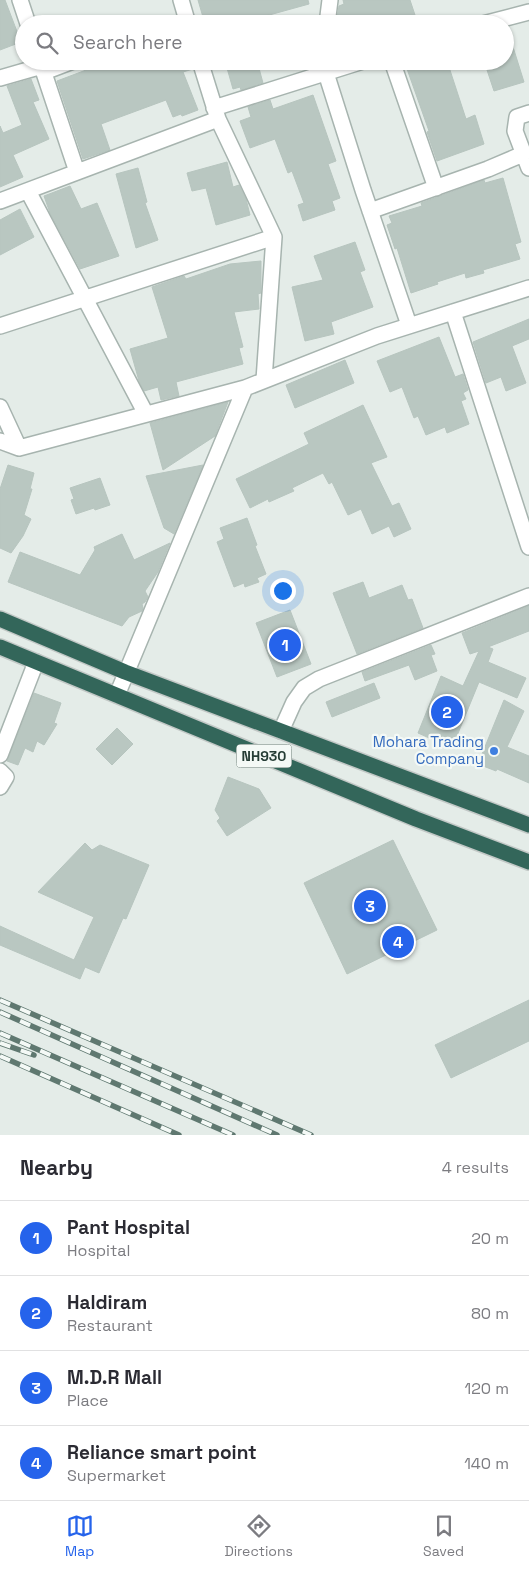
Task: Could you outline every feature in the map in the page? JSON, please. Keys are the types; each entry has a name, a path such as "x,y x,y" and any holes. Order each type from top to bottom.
{"highway":[{"name":"NH930","path":"0,619 125,672 529,825"},
{"name":"NH930","path":"0,647 407,815 529,862"}],"street":[{"path":"20,0 25,15"},
{"path":"181,0 184,15"},
{"path":"328,15 330,0"},
{"path":"514,16 529,12"},
{"path":"0,78 28,70"},
{"path":"43,70 77,172"},
{"path":"203,70 216,114 274,237 264,380"},
{"path":"0,201 77,172 318,70"},
{"path":"326,70 370,211 409,326"},
{"path":"395,70 436,188"},
{"path":"529,113 517,118 515,123 516,137 529,168"},
{"path":"370,211 523,154"},
{"path":"28,191 146,414"},
{"path":"0,326 274,237"},
{"path":"0,440 19,448 245,388 377,336 529,288"},
{"path":"453,312 529,547"},
{"path":"117,695 245,388"},
{"path":"0,407 19,448"},
{"path":"281,731 294,702 304,688 319,679 529,596"},
{"path":"0,755 36,662"},
{"path":"0,770 6,777 0,787"}],"building":[{"path":"0,0 5,0 15,26 15,44 0,50"},
{"path":"198,0 308,0 309,4 269,15 202,15"},
{"path":"343,0 410,0 415,15 338,15 339,6 344,4"},
{"path":"514,50 524,82 494,91 487,70 514,70"},
{"path":"86,70 190,70 183,72 198,110 173,117 166,100 101,124 110,150 83,159 57,81"},
{"path":"228,70 259,70 263,83 241,90 240,87 233,89"},
{"path":"407,70 450,70 466,119 475,115 484,144 437,161 427,132 429,131"},
{"path":"31,79 39,100 33,102 49,139 13,155 23,177 0,187 0,126 3,133 22,125 7,86"},
{"path":"313,95 336,161 328,164 340,198 332,201 335,210 303,221 298,205 304,203 292,171 288,173 275,139 250,148 240,121 251,117 248,107 270,100 273,109"},
{"path":"227,162 233,187 239,185 246,199 250,215 216,225 206,188 192,191 187,173"},
{"path":"138,168 147,202 145,203 158,240 136,248 116,174"},
{"path":"503,178 521,242 515,244 520,259 483,270 484,273 466,278 465,273 411,293 397,248 395,249 387,225 392,223 389,216 422,206 421,203 484,180 485,183"},
{"path":"70,186 81,209 97,203 119,256 80,269 50,213 44,196"},
{"path":"20,209 34,237 0,255 0,220"},
{"path":"355,242 365,270 360,272 373,307 331,322 334,334 305,341 292,287 323,280 314,256"},
{"path":"261,261 261,293 258,294 259,309 234,312 243,347 239,348 243,364 176,382 179,396 161,400 158,387 144,391 139,381 130,349 168,338 152,287 184,276 186,279 230,264"},
{"path":"529,319 529,339 512,346 526,383 506,391 501,377 486,383 473,342"},
{"path":"439,337 455,377 463,374 468,390 463,393 466,399 461,401 469,424 447,433 445,427 426,435 418,416 414,418 402,387 390,392 377,361"},
{"path":"345,360 354,383 295,408 286,385"},
{"path":"228,402 215,436 163,470 150,423"},
{"path":"363,405 387,457 371,463 392,506 399,503 411,529 394,537 389,526 372,534 361,509 348,515 332,482 329,484 323,473 292,488 294,491 269,502 268,499 250,508 236,479 309,444 304,433"},
{"path":"8,465 34,473 30,489 32,489 24,515 31,519 23,536 11,553 0,548 0,489"},
{"path":"203,465 174,534 164,528 146,476"},
{"path":"100,478 110,505 76,514 71,500 74,499 70,488"},
{"path":"247,518 266,574 257,578 259,582 245,587 244,583 234,587 217,542 224,539 220,528"},
{"path":"122,534 134,560 170,543 158,572 145,591 148,597 142,604 142,611 129,617 122,626 8,582 20,552 80,575 95,550 94,547"},
{"path":"363,582 369,598 402,585 408,600 412,599 423,628 357,654 333,593"},
{"path":"529,606 529,631 488,647 493,649 488,662 526,678 517,698 479,682 452,748 418,733 441,676 463,686 479,651 470,654 462,633"},
{"path":"290,610 311,664 277,677 256,623"},
{"path":"431,645 435,654 431,655 437,671 415,680 409,665 365,681 362,672"},
{"path":"374,683 380,698 332,717 326,702"},
{"path":"34,693 61,703 54,723 57,724 44,745 37,741 33,752 25,748 18,765 7,761"},
{"path":"504,700 524,711 507,747 529,756 529,783 497,769 496,771 478,764"},
{"path":"117,728 133,744 112,765 96,749"},
{"path":"228,777 259,789 271,808 227,836 217,821 220,818 215,810"},
{"path":"393,840 437,930 347,974 304,883"},
{"path":"85,843 92,850 100,845 149,865 126,919 123,918 99,973 85,967 80,979 0,945 0,926 74,960 94,917 38,892"},
{"path":"529,1000 529,1041 451,1078 435,1045"}],"railway":[{"path":"0,1000 311,1135"},
{"path":"0,1012 277,1135"},
{"path":"0,1033 233,1135"},
{"path":"0,1043 34,1055"},
{"path":"0,1056 179,1135"}],"place":[{"name":"Pant Hospital","path":"285,645"},
{"name":"Haldiram","path":"447,712"},
{"name":"Mohara Trading Company","path":"494,751"},
{"name":"M.D.R Mall","path":"370,906"},
{"name":"Reliance smart point","path":"398,942"}]}
